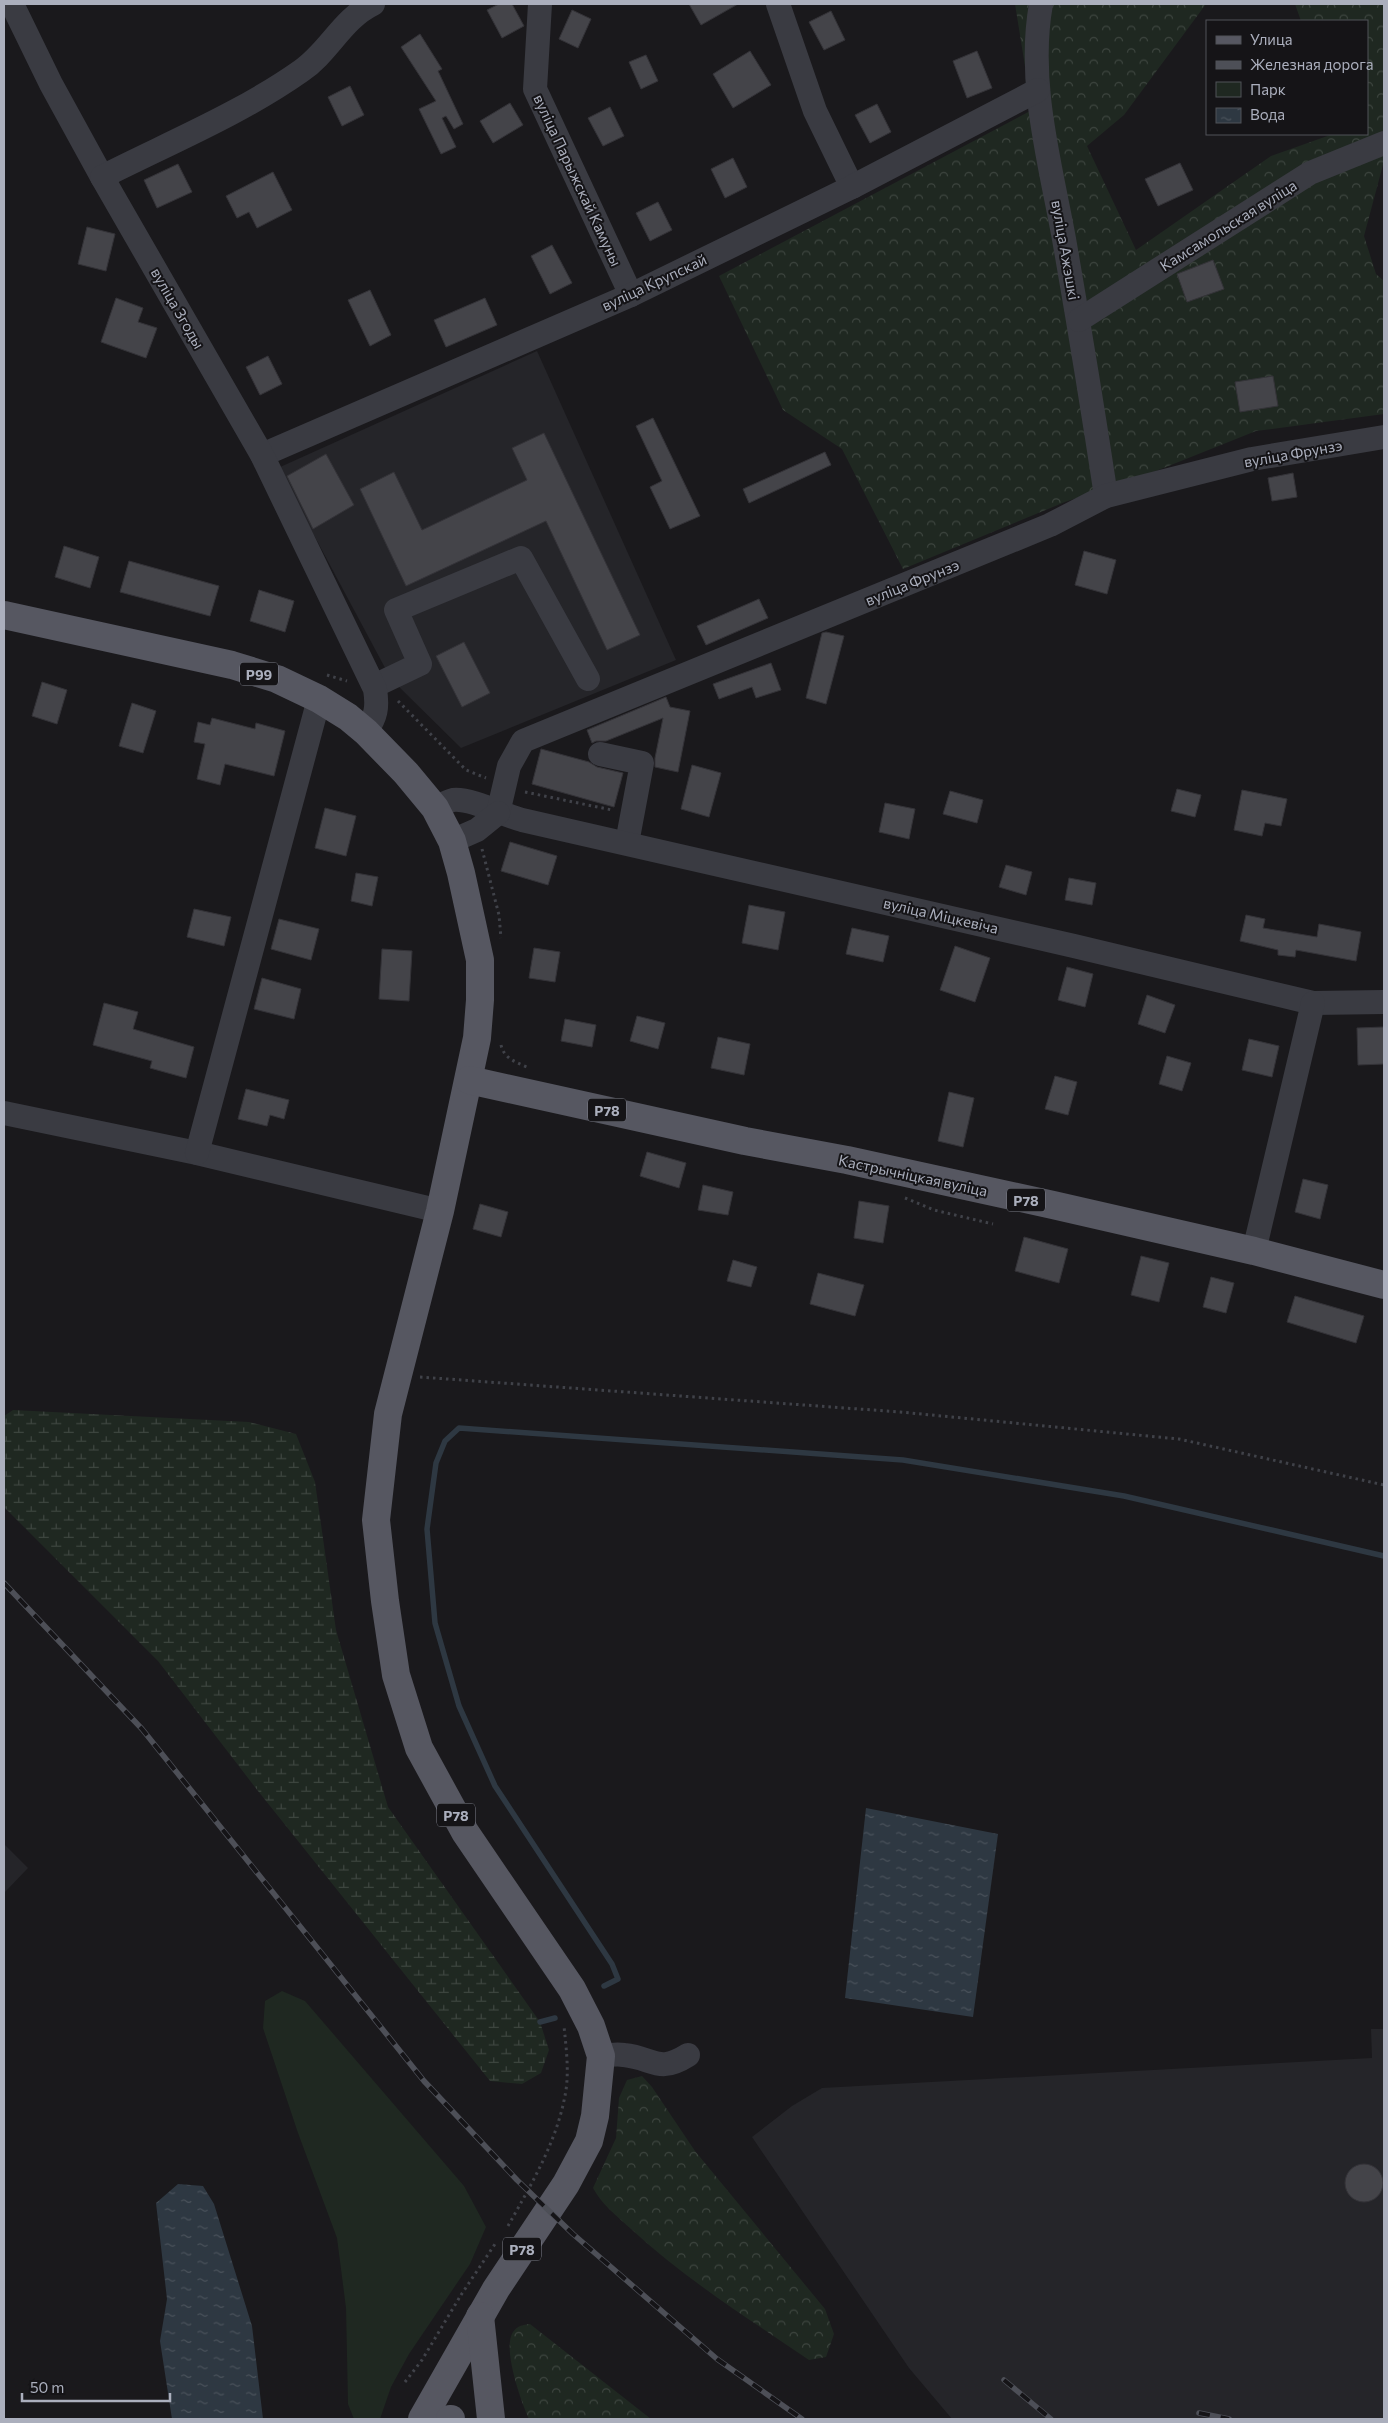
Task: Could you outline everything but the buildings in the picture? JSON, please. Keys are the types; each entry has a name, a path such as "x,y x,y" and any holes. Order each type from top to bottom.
{"main road":[{"name":"Р99","path":"4,615 232,665 277,679 319,699 348,717 366,732 406,773 435,808 452,841 480,960 480,1000 477,1038 469,1080"},
{"name":"Р78","path":"422,2419 480,2316 566,2184 589,2141 597,2100 601,2056 591,2026 572,1989 465,1832 419,1748 396,1675 384,1601 376,1520 388,1414 440,1211 469,1080"},
{"name":"Кастрычніцкая вуліца","path":"469,1080 745,1141 902,1172 1254,1251 1384,1285"},
{"path":"480,2316 491,2419"}],"street":[{"name":"вуліца Згоды","path":"12,4 51,84 262,455 374,686 378,706 376,716 366,732"},
{"name":"вуліца Парыжскай Камуны","path":"540,4 535,89 630,295"},
{"path":"778,4 815,111 852,187"},
{"name":"вуліца Ажэшкі","path":"1042,4 1036,31 1038,90 1106,496"},
{"path":"102,176 273,90 304,70 363,6"},
{"name":"вуліца Крупскай","path":"262,455 630,295 852,187 1038,90"},
{"name":"Камсамольская вуліца","path":"1078,320 1310,173 1384,143"},
{"name":"вуліца Фрунзэ","path":"498,813 509,766 523,741 1041,529 1106,496 1252,460 1384,437"},
{"path":"374,686 420,664 396,610 521,558 588,679"},
{"path":"197,1153 319,699"},
{"path":"600,754 642,763 627,843"},
{"name":"вуліца Міцкевіча","path":"435,808 452,800 472,802 498,813 1313,1004 1384,1002"},
{"path":"452,841 477,830 498,813"},
{"path":"1254,1251 1313,1004"},
{"path":"4,1113 197,1153 440,1211"},
{"path":"601,2056 624,2054 653,2063 673,2065 688,2056"}],"path":[{"path":"466,770 524,792 632,815"},
{"path":"592,806 594,801"},
{"path":"397,1377 439,1378 900,1412 1179,1439 1384,1485"}],"shaded area":[{"path":"537,351 676,660 461,748 391,679 278,468"},
{"path":"4,1844 28,1868 4,1893"},
{"path":"1371,2029 1384,2029 1384,2419 952,2419 909,2368 752,2137 792,2106 822,2088 1372,2058"}],"green space":[{"path":"1015,4 1206,4 1124,115 1087,146 1136,250 1271,156 1330,135 1368,135 1368,20 1301,20 1295,4 1384,4 1384,161 1364,236 1376,274 1384,281 1384,414 1256,431 1156,471 1065,502 903,569 842,449 783,410 719,276 1032,110"},
{"path":"13,1410 249,1422 296,1434 315,1482 336,1630 388,1807 540,2022 549,2050 541,2073 522,2084 490,2081 258,1791 158,1661 4,1507 4,1416"},
{"path":"282,1991 305,2001 464,2186 486,2227 470,2264 409,2354 391,2387 380,2419 354,2419 348,2404 346,2308 337,2238 298,2133 263,2028 265,2001"},
{"path":"642,2076 652,2087 695,2151 825,2309 834,2334 826,2357 809,2360 718,2298 652,2247 610,2210 593,2188 616,2138 619,2098 627,2080"},
{"path":"530,2324 651,2419 529,2419 514,2375 511,2362 510,2340 515,2330 523,2325"}],"water":[{"path":"866,1808 998,1834 973,2017 845,1998"},
{"path":"178,2184 203,2186 214,2204 252,2326 263,2419 172,2419 160,2341 167,2299 156,2203"}],"waterway":[{"path":"604,1986 618,1979 612,1964 495,1786 459,1706 435,1623 427,1529 436,1463 445,1441 459,1428 903,1460 1124,1496 1384,1556"},
{"path":"540,2022 555,2018"}],"railway":[{"path":"4,1583 142,1729 424,2081 517,2180 573,2234 717,2359 802,2419"},
{"path":"1004,2380 1051,2419"},
{"path":"1199,2413 1229,2419"}]}
